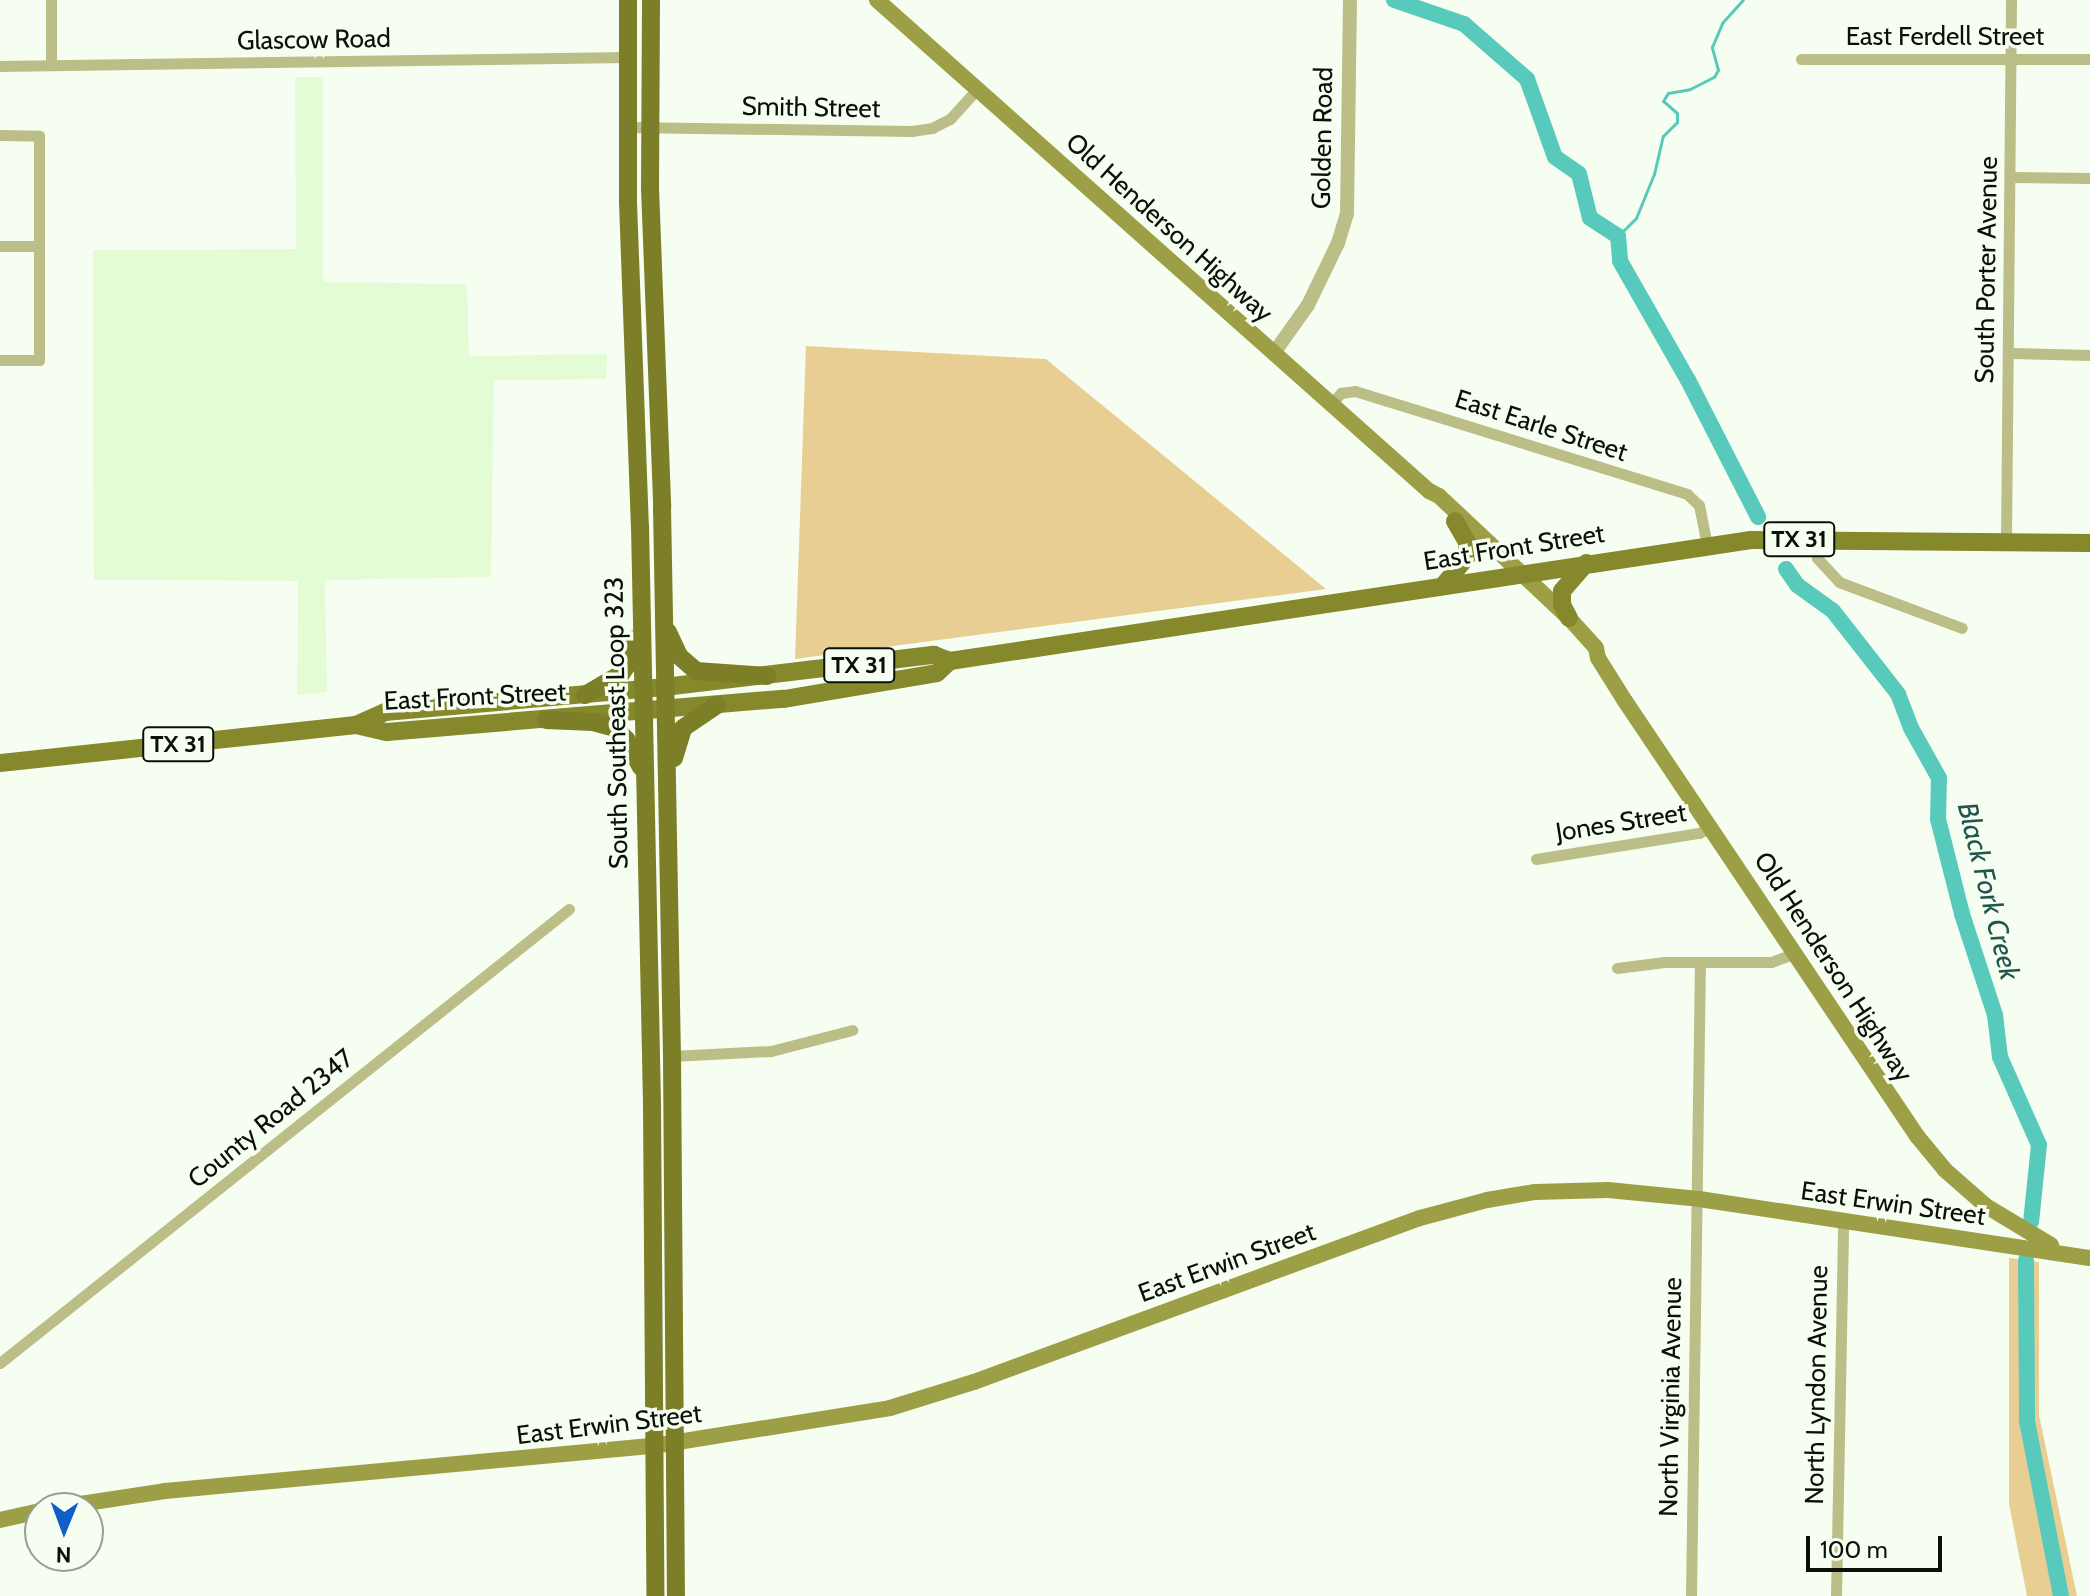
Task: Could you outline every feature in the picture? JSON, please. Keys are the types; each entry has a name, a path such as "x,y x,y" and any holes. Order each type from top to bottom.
{"highway":[{"name":"South Southeast Loop 323","path":"628,0 628,127 652,1105 655,1596"},
{"name":"South Southeast Loop 323","path":"651,0 650,128 672,1056 676,1596"},
{"path":"635,368 657,368"},
{"path":"585,695 615,680 626,668 633,655 641,613"},
{"path":"664,622 679,656 696,671 767,676"},
{"path":"666,804 680,732 694,718 717,705"},
{"path":"546,720 593,722 615,728 626,739 643,771"}],"main road":[{"name":"Old Henderson Highway","path":"877,0 1429,491 1439,496 1517,574 1590,654 1598,658"},
{"name":"Old Henderson Highway","path":"1429,491 1434,502 1569,618 1596,648 1598,658 1917,1136 1945,1170 1986,1206 2037,1239 2082,1256"},
{"path":"1443,586 1467,556 1467,542 1455,521"},
{"name":"East Front Street","path":"356,725 385,712 664,687 934,655 950,661 1707,545 1816,539 2090,543"},
{"path":"1569,618 1562,605 1562,591 1586,563"},
{"name":"East Front Street","path":"356,725 387,732 784,699 937,673 950,661"},
{"name":"TX 31","path":"0,763 356,725"},
{"name":"East Erwin Street","path":"104,1501 175,1490 653,1446 862,1414 920,1399 1398,1225 1464,1205 1559,1190 1608,1190 1699,1199 1843,1223 2082,1256"},
{"path":"1976,1241 1989,1225 1986,1206"},
{"path":"0,1520 24,1515"}],"street":[{"path":"51,0 51,65"},
{"name":"Golden Road","path":"1274,353 1308,305 1338,243 1347,214 1350,0"},
{"name":"South Porter Avenue","path":"2006,541 2011,0"},
{"name":"Glascow Road","path":"0,66 628,57"},
{"name":"East Ferdell Street","path":"1801,59 2090,59"},
{"name":"Smith Street","path":"628,127 911,131 932,128 950,119 978,88"},
{"path":"0,135 39,136 39,360 0,360"},
{"path":"2010,177 2090,178"},
{"path":"0,246 39,246"},
{"path":"2009,353 2090,355"},
{"name":"East Earle Street","path":"1331,404 1341,393 1355,391 1687,494 1699,505 1707,545"},
{"path":"1816,539 1817,558 1839,582 1962,628"},
{"name":"Jones Street","path":"1536,859 1699,833 1711,827"},
{"name":"County Road 2347","path":"0,1363 569,909"},
{"path":"1617,968 1700,962 1778,962 1796,953"},
{"name":"North Virginia Avenue","path":"1691,1596 1700,962"},
{"path":"672,1056 771,1051 852,1030"},
{"name":"North Lyndon Avenue","path":"1836,1596 1843,1223"}],"shaded area":[{"path":"295,77 323,77 323,282 467,284 469,356 607,354 606,379 494,380 491,577 325,580 327,692 297,695 298,581 94,580 93,418 93,250 296,249"},
{"path":"806,346 1046,359 1326,589 795,659"},
{"path":"2009,1258 2039,1262 2039,1415 2077,1596 2027,1596 2009,1504"}],"waterway":[{"name":"Black Fork Creek","path":"1394,0 1464,24 1527,79 1555,157 1579,174 1590,218 1618,236 1620,261 1688,380 1758,517"},
{"path":"1618,236 1636,218 1654,174 1663,136 1677,122 1677,113 1663,101 1668,93 1690,89 1714,77 1718,70 1712,47 1722,23 1743,0"},
{"name":"Black Fork Creek","path":"1786,569 1797,585 1833,611 1898,694 1911,728 1939,778 1938,819 1962,914 1995,1015 2000,1057 2039,1145 2031,1222"},
{"name":"Black Fork Creek","path":"2026,1260 2027,1421 2061,1596"}]}
